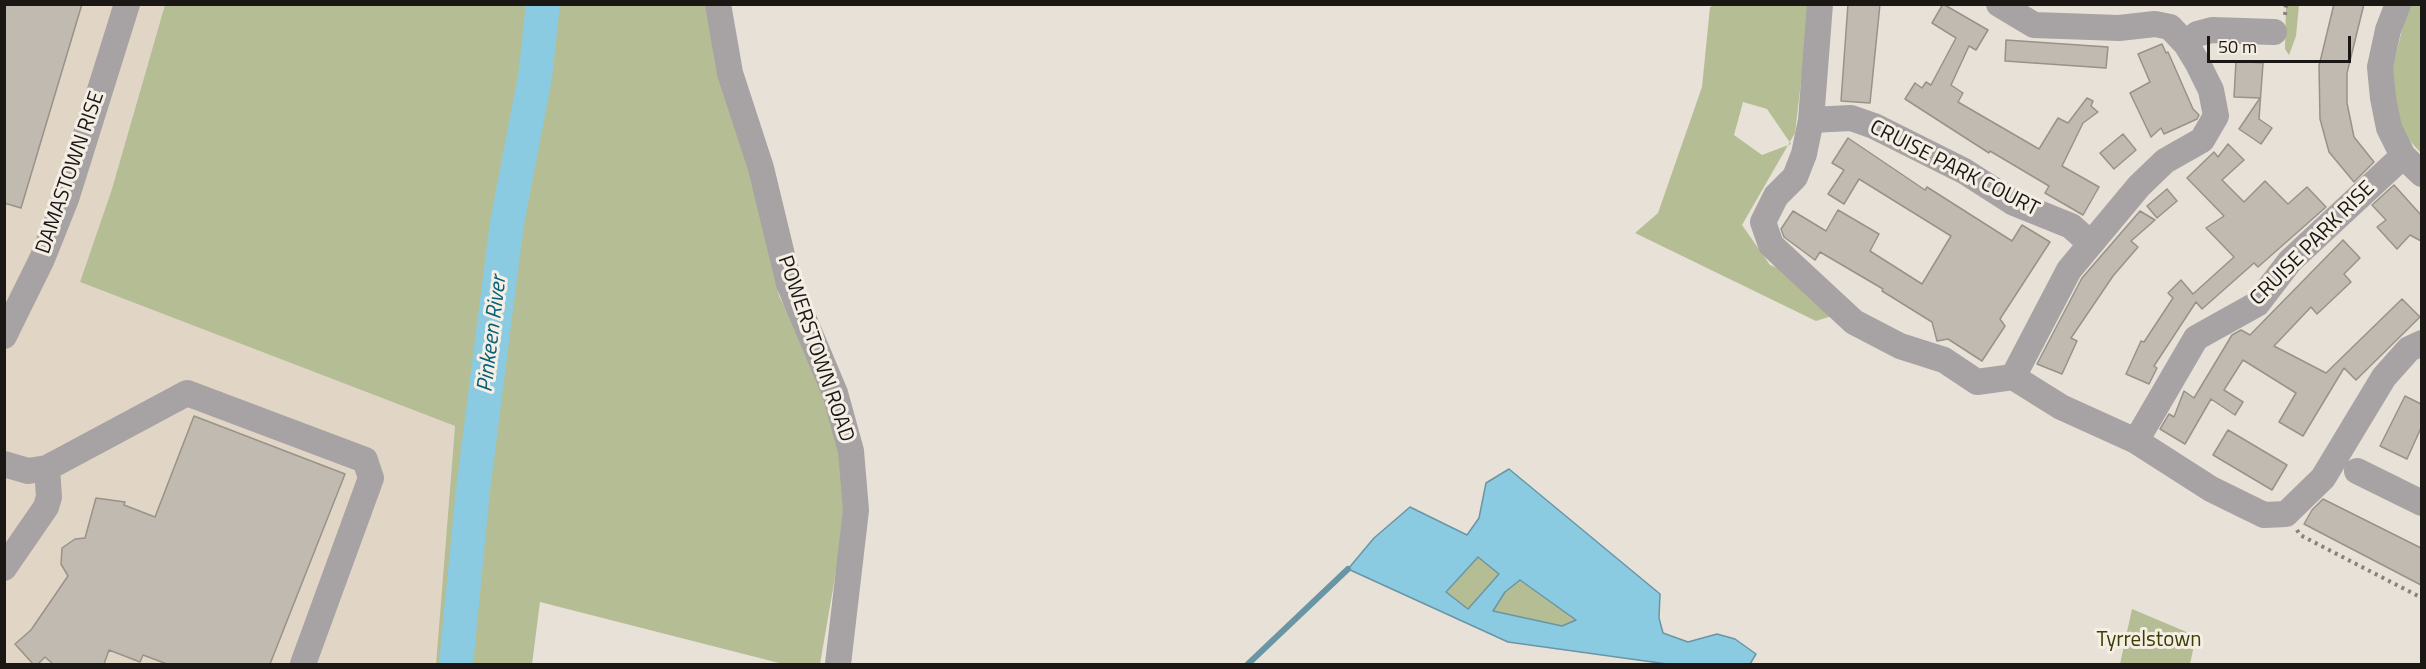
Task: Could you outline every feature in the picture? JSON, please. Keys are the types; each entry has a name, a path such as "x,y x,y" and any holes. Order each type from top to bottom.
{"street":[{"name":"DAMASTOWN RISE","path":"4,336 42,259 66,199 127,4"},
{"name":"POWERSTOWN ROAD","path":"718,4 730,73 761,168 789,284 835,393 851,451 856,510 838,664"},
{"path":"1820,4 1811,120 1804,154 1795,177 1776,196 1763,222 1771,245 1854,322 1900,346 1944,360 1977,382 2013,377 2061,407 2136,441 2221,494 2264,515 2286,514 2324,478 2384,377 2409,349 2421,343"},
{"path":"1999,4 2034,25 2119,28 2154,24 2170,27 2186,44 2211,90 2216,116 2202,140 2165,161 2139,186 2069,270 2013,377"},
{"path":"2398,4 2388,30 2380,67 2389,128 2403,156 2421,174"},
{"path":"2186,44 2197,34 2212,30 2274,32"},
{"name":"CRUISE PARK COURT","path":"1811,120 1851,118 1874,126 1964,171 2014,203 2071,226 2090,243"},
{"name":"CRUISE PARK RISE","path":"2136,441 2196,338 2257,304 2290,261 2403,156"},
{"path":"7,471 47,468 187,393 365,460 371,478 303,664"},
{"path":"4,568 46,507 49,497 47,468"},
{"path":"2357,471 2421,502"}],"path":[{"path":"2286,514 2298,520 2296,529 2300,535 2421,598"}],"shaded area":[{"path":"4,5 176,5 80,282 455,426 436,664 5,664"}],"green space":[{"path":"1719,4 1810,5 1795,133 1790,142 1767,109 1743,102 1734,135 1762,155 1788,145 1742,225 1770,265 1780,269 1835,315 1816,321 1635,233 1658,213 1702,87 1710,7"},
{"path":"165,5 712,5 779,296 832,396 846,514 820,664 783,664 540,602 532,664 436,664 455,426 80,282 112,189"},
{"path":"2286,5 2299,5 2296,36 2289,55 2285,49"},
{"path":"2408,5 2421,5 2421,153 2407,138 2392,113 2390,79"},
{"path":"1478,556 1500,574 1468,609 1446,593"},
{"path":"1520,580 1577,620 1562,626 1493,611 1505,592"},
{"name":"Tyrrelstown","path":"2132,609 2196,636 2190,664 2120,664"}],"water":[{"path":"1509,469 1660,594 1659,618 1663,633 1688,642 1717,634 1735,639 1756,654 1750,664 1667,664 1508,642 1348,569 1374,538 1410,507 1467,535 1479,518 1486,483","holes":["1478,557 1499,574 1468,609 1446,592","1520,580 1576,620 1562,626 1493,611 1505,592"]}],"building":[{"path":"4,4 82,4 21,208 4,203"},
{"path":"1848,4 1880,4 1870,103 1841,101"},
{"path":"1943,4 1988,30 1976,50 1969,46 1951,85 1963,93 1958,102 2039,149 2058,118 2068,123 2087,98 2093,101 2091,106 2098,112 2083,123 2062,166 2099,187 2083,215 2045,193 2049,186 1990,151 1989,153 1905,99 1915,83 1922,88 1926,82 1931,85 1956,38 1932,23"},
{"path":"2334,4 2364,4 2347,73 2347,103 2354,137 2374,162 2354,182 2329,152 2320,119 2319,66"},
{"path":"2006,40 2108,47 2106,68 2005,61"},
{"path":"2162,44 2166,53 2168,52 2193,109 2199,115 2197,119 2164,134 2161,128 2151,137 2130,93 2150,82 2138,54"},
{"path":"2236,61 2263,63 2259,119 2272,128 2261,144 2239,129 2260,98 2234,97"},
{"path":"2123,134 2136,150 2114,169 2100,153"},
{"path":"1848,138 1925,190 1927,187 2012,241 2022,225 2050,242 2000,319 2005,326 1982,361 1948,339 1937,341 1932,322 1882,291 1883,289 1820,252 1815,260 1784,237 1781,229 1793,211 1826,231 1838,210 1879,234 1870,251 1922,284 1951,236 1859,179 1844,204 1828,194 1844,170 1832,163"},
{"path":"2228,144 2244,160 2222,180 2244,202 2265,181 2288,204 2307,187 2326,207 2258,267 2254,263 2202,309 2196,302 2154,366 2157,368 2149,384 2126,374 2141,341 2144,342 2173,298 2168,293 2181,280 2193,294 2234,257 2206,228 2224,216 2187,178 2214,152 2218,157"},
{"path":"2394,185 2421,215 2421,241 2410,235 2397,249 2377,227 2386,220 2372,205"},
{"path":"2167,189 2177,201 2157,218 2147,206"},
{"path":"2140,211 2155,220 2131,241 2138,247 2113,276 2071,338 2077,341 2062,374 2037,364 2082,278"},
{"path":"2343,240 2360,258 2344,274 2351,282 2317,314 2311,307 2274,346 2326,373 2402,299 2420,317 2356,380 2344,368 2303,436 2279,422 2296,393 2243,360 2224,390 2243,402 2235,415 2211,399 2185,444 2160,429 2169,414 2174,417 2184,391 2194,398 2232,335 2241,330 2250,335"},
{"path":"2405,396 2421,404 2421,428 2407,459 2380,446"},
{"path":"194,416 345,474 270,664 167,664 143,655 140,662 109,650 104,664 53,664 45,657 38,664 33,664 15,644 31,630 68,576 61,564 62,548 75,539 85,538 96,498 125,502 124,505 155,517"},
{"path":"2228,430 2287,465 2272,490 2213,455"},
{"path":"2323,499 2421,548 2421,585 2304,524 2312,510"}],"waterway":[{"name":"Pinkeen River","path":"456,664 473,490 507,223 535,77 543,4"},
{"path":"1248,664 1348,569"}]}
